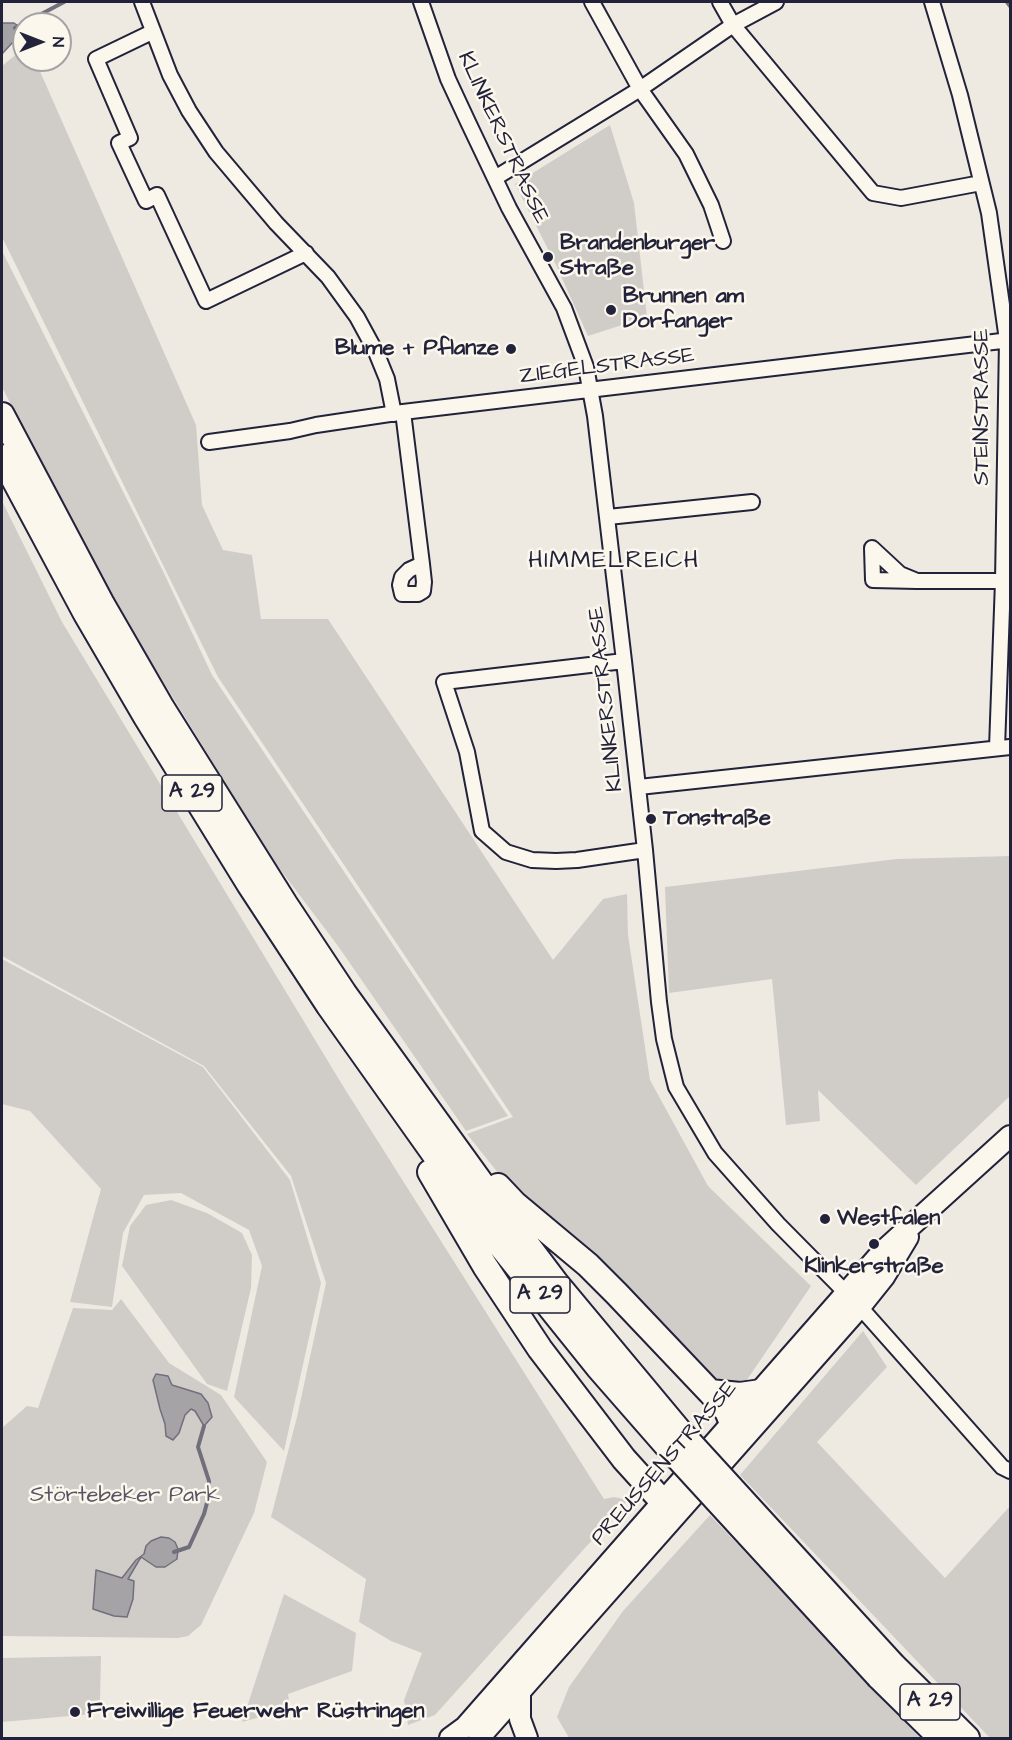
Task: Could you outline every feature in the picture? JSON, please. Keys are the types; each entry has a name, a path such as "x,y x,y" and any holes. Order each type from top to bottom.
{"highway":[{"name":"A 29","path":"2,415 86,574 162,708 285,904 344,993 438,1125 674,1440 810,1603 941,1738"},
{"name":"A 29","path":"2,458 86,614 197,801 329,1006 504,1250 598,1367 674,1440 967,1738"},
{"path":"406,1115 416,1148 485,1266 507,1299 597,1424 674,1504"},
{"path":"438,1125 462,1143 489,1177 515,1204 596,1272 710,1392 727,1412 732,1423"},
{"path":"710,1392 740,1395 761,1392"}],"main road":[{"name":"PREUSSENSTRASSE","path":"450,1738 465,1727 674,1504 736,1448 854,1300 896,1238 917,1222 1011,1136"},
{"name":"PREUSSENSTRASSE","path":"479,1738 520,1692 674,1504 732,1423 854,1300"},
{"path":"732,1423 736,1448"},
{"path":"520,1692 520,1719 527,1738"}],"street":[{"path":"142,2 170,75 189,111 216,152 276,223 341,293 357,316 376,352 398,413 422,564"},
{"name":"KLINKERSTRASSE","path":"421,2 448,79 509,208 564,308 578,343 591,391 639,787 659,1002 664,1039 676,1087 715,1153 778,1224 854,1300 1002,1467 1011,1471"},
{"path":"592,2 640,89 686,154 711,205 723,241"},
{"path":"720,2 733,25 873,193 901,198 981,183"},
{"path":"495,178 640,89 733,25 776,2"},
{"name":"STEINSTRASSE","path":"932,2 960,95 989,213 1009,340 1003,581 1004,747"},
{"path":"152,32 96,59 130,138 119,143 146,201 157,195 206,301 306,253"},
{"name":"ZIEGELSTRASSE","path":"209,442 398,413 1009,340"},
{"path":"608,518 752,502"},
{"path":"917,581 1003,581"},
{"path":"624,661 444,682 467,752 482,831 506,852 532,860 556,861 645,850"},
{"path":"639,787 1004,747"}],"green space":[{"path":"12,58 12,72 40,72 196,425 202,505 223,550 252,555 261,619 328,619 553,960 603,899 627,894 628,935 650,1080 708,1186 811,1286 740,1390 715,1388 514,1193 467,1134 513,1117 218,677 2,237 2,66"},
{"path":"610,125 634,203 647,317 588,336 556,265 515,184"},
{"path":"2,251 162,569 212,675 508,1116 466,1131 338,946 273,860 103,584 2,387"},
{"path":"2,501 62,622 343,1086 604,1499 614,1497 628,1500 435,1715 408,1725 404,1700 422,1653 391,1641 359,1622 366,1579 271,1517 297,1417 326,1283 291,1176 204,1066 2,956"},
{"path":"1010,856 1010,1096 916,1185 818,1090 820,1121 786,1125 772,979 669,993 665,887 897,859"},
{"path":"2,959 203,1067 290,1180 321,1283 284,1451 234,1397 262,1266 249,1230 181,1193 144,1195 123,1233 112,1307 70,1302 101,1189 30,1111 2,1104"},
{"path":"171,1200 207,1213 242,1233 252,1255 251,1288 227,1391 207,1384 122,1266 130,1226 146,1205"},
{"name":"Störtebeker Park","path":"121,1299 169,1363 221,1395 267,1462 254,1513 201,1625 188,1636 178,1638 2,1636 3,1427 27,1406 38,1408 73,1308 112,1310"},
{"path":"863,1331 887,1367 817,1442 945,1578 1010,1506 1010,1738 990,1738 740,1475"},
{"path":"710,1515 920,1738 569,1738 557,1717 569,1687 623,1611"},
{"path":"284,1594 356,1633 352,1671 288,1694 290,1709 242,1722"},
{"path":"101,1656 100,1700 98,1710 92,1714 2,1722 2,1658"}],"shaded area":[{"path":"2,23 12,23 12,43 2,54"},
{"path":"156,1374 168,1376 172,1385 201,1394 208,1403 212,1417 204,1426 195,1411 191,1409 185,1415 179,1433 173,1440 166,1436 153,1380"},
{"path":"161,1537 175,1542 178,1549 177,1559 165,1567 156,1567 141,1557 128,1579 134,1581 133,1599 127,1617 114,1616 93,1609 96,1570 122,1578 136,1560 144,1554 146,1546"}],"waterway":[{"path":"45,12 64,2"},
{"path":"1007,2 1010,6"},
{"path":"174,1552 189,1547 204,1514 208,1499 209,1481 198,1447 204,1426"}],"place":[{"name":"Brandenburger Straße","path":"548,257"},
{"name":"Brunnen am Dorfanger","path":"611,310"},
{"name":"Blume + Pflanze","path":"511,349"},
{"name":"Tonstraße","path":"651,819"},
{"name":"Westfalen","path":"825,1219"},
{"name":"Klinkerstraße","path":"874,1244"},
{"name":"Freiwillige Feuerwehr Rüstringen","path":"75,1712"}],"district":[{"name":"HIMMELREICH","path":"614,562"}]}
